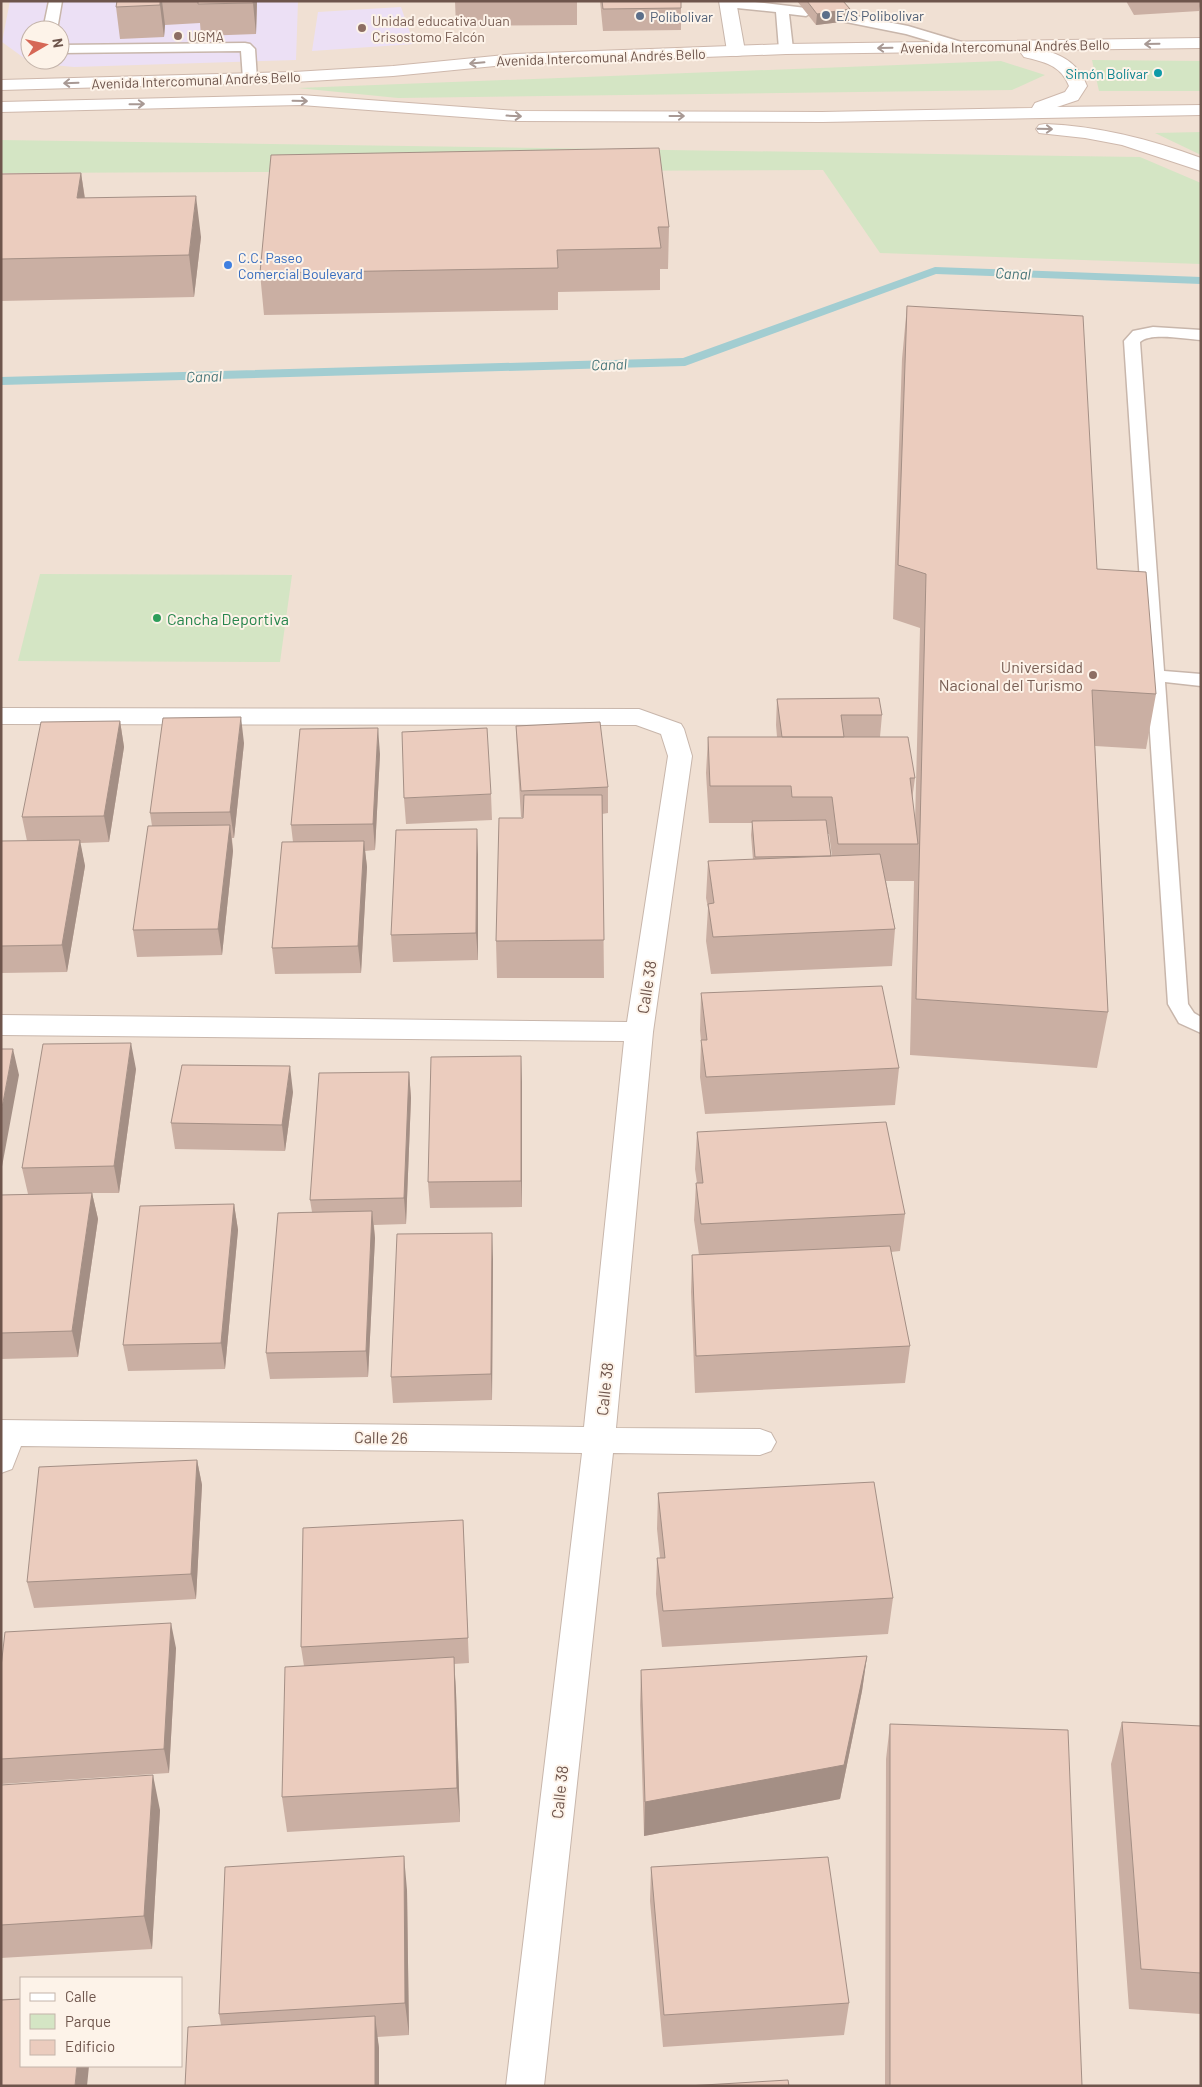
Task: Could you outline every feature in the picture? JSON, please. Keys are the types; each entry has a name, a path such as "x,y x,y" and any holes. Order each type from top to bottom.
{"main road":[{"path":"727,2 736,51"},
{"name":"Avenida Intercomunal Andrés Bello","path":"1,85 250,79 392,71 516,59 786,49 1201,43"},
{"path":"981,47 1038,54 1058,60 1075,77 1078,86 1072,96 1060,101 1038,108 1000,114"},
{"name":"Avenida Intercomunal Andrés Bello","path":"1,107 301,100 517,116 822,117 1201,110"},
{"path":"822,117 877,127 1073,130 1128,140 1201,165"},
{"name":"Calle 38","path":"1,716 639,717 672,729 680,756 639,1032 599,1440 525,2086"},
{"path":"1,1025 639,1032"},
{"name":"Calle 26","path":"4,1442 599,1440 760,1442"}],"lane":[{"path":"52,20 56,1"},
{"path":"727,2 806,12"},
{"path":"782,10 786,49"},
{"path":"846,18 908,30 963,47"},
{"path":"70,49 244,47 248,49 250,79"},
{"path":"1201,335 1153,332 1139,334 1132,341 1178,1004 1186,1018 1201,1026"},
{"path":"1155,676 1201,680"}],"shaded area":[{"path":"1,1 1201,1 1201,2086 1,2086"},
{"name":"UGMA","path":"10,1 298,1 296,60 70,67 70,20 20,20 20,55 2,42"},
{"name":"Unidad educativa Juan Crisostomo Falcón","path":"401,7 414,44 312,51 318,12"}],"green space":[{"path":"1092,60 1201,61 1201,91 1099,91"},
{"path":"1001,61 1045,75 1012,90 398,98 298,88"},
{"path":"1201,132 1201,155 1155,133"},
{"path":"1,140 1140,157 1201,183 1201,264 880,253 823,170 1,173"},
{"name":"Cancha Deportiva","path":"40,574 292,575 280,662 18,661"}],"building":[{"path":"117,1 160,1 160,5 116,7"},
{"path":"198,1 253,1 253,3 198,4"},
{"path":"602,1 681,1 681,8 603,9"},
{"path":"807,1 843,1 850,9 817,14"},
{"path":"659,148 669,227 658,227 661,248 557,250 558,268 260,273 271,155"},
{"path":"81,173 77,198 196,196 189,255 1,259 1,174"},
{"name":"Universidad Nacional del Turismo","path":"907,306 1083,316 1097,569 1146,572 1156,694 1092,690 1108,1012 916,999 926,574 898,565"},
{"path":"879,698 882,715 841,715 844,737 782,737 777,699"},
{"path":"241,717 230,812 150,813 163,718"},
{"path":"120,721 104,816 22,817 41,722"},
{"path":"600,722 608,787 521,791 516,726"},
{"path":"378,728 373,824 291,825 300,729"},
{"path":"487,728 491,794 404,798 402,732"},
{"path":"708,737 908,737 915,778 910,778 918,844 838,844 832,797 792,797 791,786 710,786"},
{"path":"524,795 602,795 604,940 496,941 499,818 523,818"},
{"path":"826,820 831,856 755,857 752,821"},
{"path":"230,825 218,929 133,930 148,826"},
{"path":"477,829 476,933 391,935 396,830"},
{"path":"80,840 62,945 1,946 1,841"},
{"path":"364,841 358,946 272,948 282,842"},
{"path":"880,854 895,929 713,937 708,904 714,903 708,861"},
{"path":"882,986 899,1068 706,1077 701,1040 707,1040 701,993"},
{"path":"131,1043 114,1166 22,1168 43,1044"},
{"path":"1,1049 13,1049 1,1113"},
{"path":"521,1056 521,1181 428,1182 431,1057"},
{"path":"182,1065 290,1066 282,1125 171,1123"},
{"path":"409,1072 404,1198 310,1200 319,1073"},
{"path":"886,1122 905,1214 701,1224 696,1183 703,1183 697,1132"},
{"path":"92,1193 72,1331 1,1333 1,1195"},
{"path":"234,1204 221,1343 123,1345 140,1206"},
{"path":"372,1211 366,1351 266,1353 278,1213"},
{"path":"492,1233 491,1374 391,1377 397,1234"},
{"path":"890,1246 910,1346 696,1356 692,1255"},
{"path":"197,1460 191,1574 27,1582 39,1467"},
{"path":"874,1482 893,1598 663,1611 657,1558 665,1558 658,1493"},
{"path":"463,1520 468,1638 301,1647 303,1528"},
{"path":"171,1623 164,1749 1,1759 1,1667 5,1632"},
{"path":"867,1656 844,1765 645,1802 641,1670"},
{"path":"454,1657 457,1788 282,1797 285,1667"},
{"path":"1122,1722 1201,1726 1201,1973 1141,1969"},
{"path":"890,1724 1068,1730 1082,2086 890,2086"},
{"path":"153,1775 144,1916 1,1925 1,1785"},
{"path":"404,1856 405,2003 219,2014 225,1867"},
{"path":"828,1857 849,2003 664,2015 651,1867"},
{"path":"20,1999 20,2067 77,2067 75,2086 1,2086 1,2000"},
{"path":"375,2016 375,2086 185,2086 188,2027"},
{"path":"788,2080 789,2086 687,2086"}],"waterway":[{"name":"Canal","path":"1,381 685,362 935,270 1201,281"}],"place":[{"name":"E/S Polibolivar","path":"826,15"},
{"name":"Polibolivar","path":"640,16"},
{"name":"Unidad educativa Juan Crisostomo Falcón","path":"362,28"},
{"name":"UGMA","path":"178,36"},
{"name":"Simón Bolívar","path":"1158,73"},
{"name":"C.C. Paseo Comercial Boulevard","path":"228,265"},
{"name":"Cancha Deportiva","path":"157,618"},
{"name":"Universidad Nacional del Turismo","path":"1093,675"}]}
